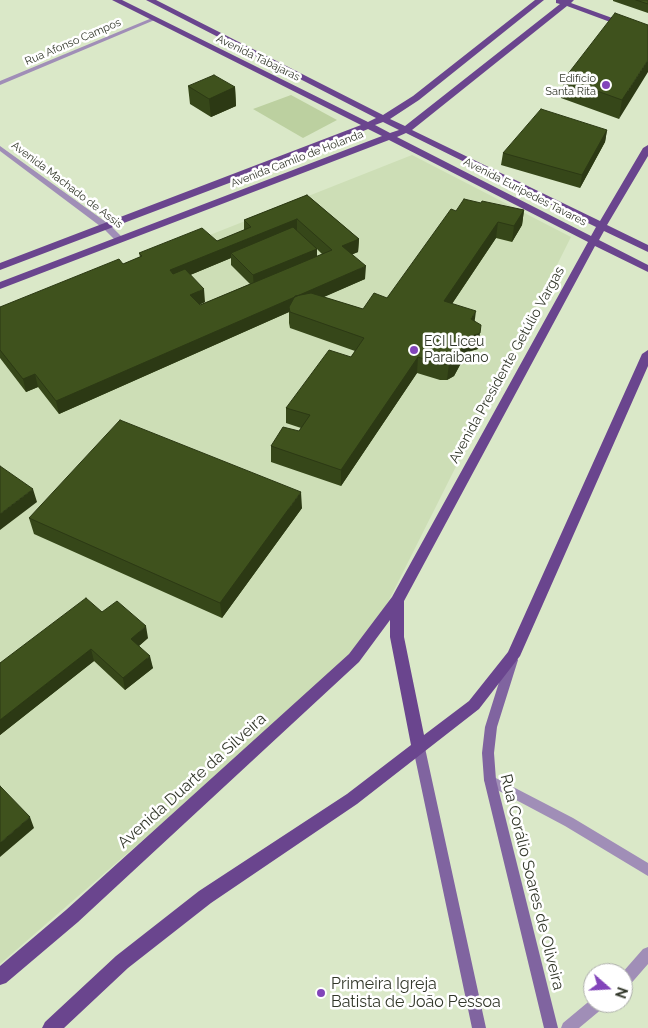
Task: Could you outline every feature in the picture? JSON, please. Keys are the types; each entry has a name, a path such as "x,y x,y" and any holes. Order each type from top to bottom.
{"main road":[{"name":"Avenida Tabajaras","path":"116,0 390,137"},
{"name":"Avenida Tabajaras","path":"150,0 406,130"},
{"name":"Avenida Camilo de Holanda","path":"0,267 369,126 416,98 540,0"},
{"name":"Avenida Camilo de Holanda","path":"0,286 406,130 564,1"},
{"path":"564,1 648,34"},
{"name":"Avenida Eurípedes Tavares","path":"406,130 648,249"},
{"name":"Avenida Eurípedes Tavares","path":"390,137 648,269"},
{"name":"Avenida Presidente Getúlio Vargas","path":"397,601 593,241 648,148"},
{"path":"51,1028 122,962 205,897 352,799 474,706 513,656 648,354"},
{"path":"397,601 397,637 419,748 480,1028"},
{"name":"Avenida Duarte da Silveira","path":"0,977 72,916 354,658 397,601"},
{"name":"Rua Corálio Soares de Oliveira","path":"513,656 491,727 488,752 490,780 551,1028"}],"street":[{"name":"Rua Afonso Campos","path":"0,83 154,19"},
{"name":"Avenida Machado de Assis","path":"0,148 106,227 120,240"},
{"path":"490,780 569,822 648,870"},
{"path":"633,971 648,954"},
{"path":"568,1028 586,1013"}],"shaded area":[{"path":"291,95 337,120 303,138 253,109"},
{"path":"412,155 571,237 366,646 0,964 0,318"}],"building":[{"path":"636,0 648,0 648,4"},
{"name":"Edifício Santa Rita","path":"615,13 648,25 648,60 622,100 564,79"},
{"path":"214,75 235,87 209,99 188,86"},
{"path":"541,109 607,130 582,175 503,153"},
{"path":"307,195 359,239 342,246 366,266 56,401 35,374 23,379 0,350 0,307 119,259 123,264 142,256 139,253 202,228 217,241 251,227 244,220","holes":["297,219 332,250 200,305 190,295 204,289 185,269 173,274 170,270"]},
{"name":"ECI Liceu Paraibano","path":"464,199 524,210 514,226 498,222 444,301 476,311 471,319 481,325 480,333 469,337 456,360 449,364 442,365 418,357 341,470 271,446 283,427 299,431 310,415 286,408 329,350 351,357 364,338 290,312 289,307 295,296 311,293 363,309 374,293 387,298 451,209 456,211"},
{"path":"293,227 317,249 253,275 231,253"},
{"path":"120,420 301,492 220,603 29,518"},
{"path":"0,466 33,489 0,514"},
{"path":"86,598 102,612 117,601 146,626 131,639 150,656 123,678 91,649 0,720 0,663"},
{"path":"0,786 30,817 0,843"}],"place":[{"name":"Edifício Santa Rita","path":"606,85"},
{"name":"ECI Liceu Paraibano","path":"414,350"},
{"name":"Primeira Igreja Batista de João Pessoa","path":"321,993"}]}
